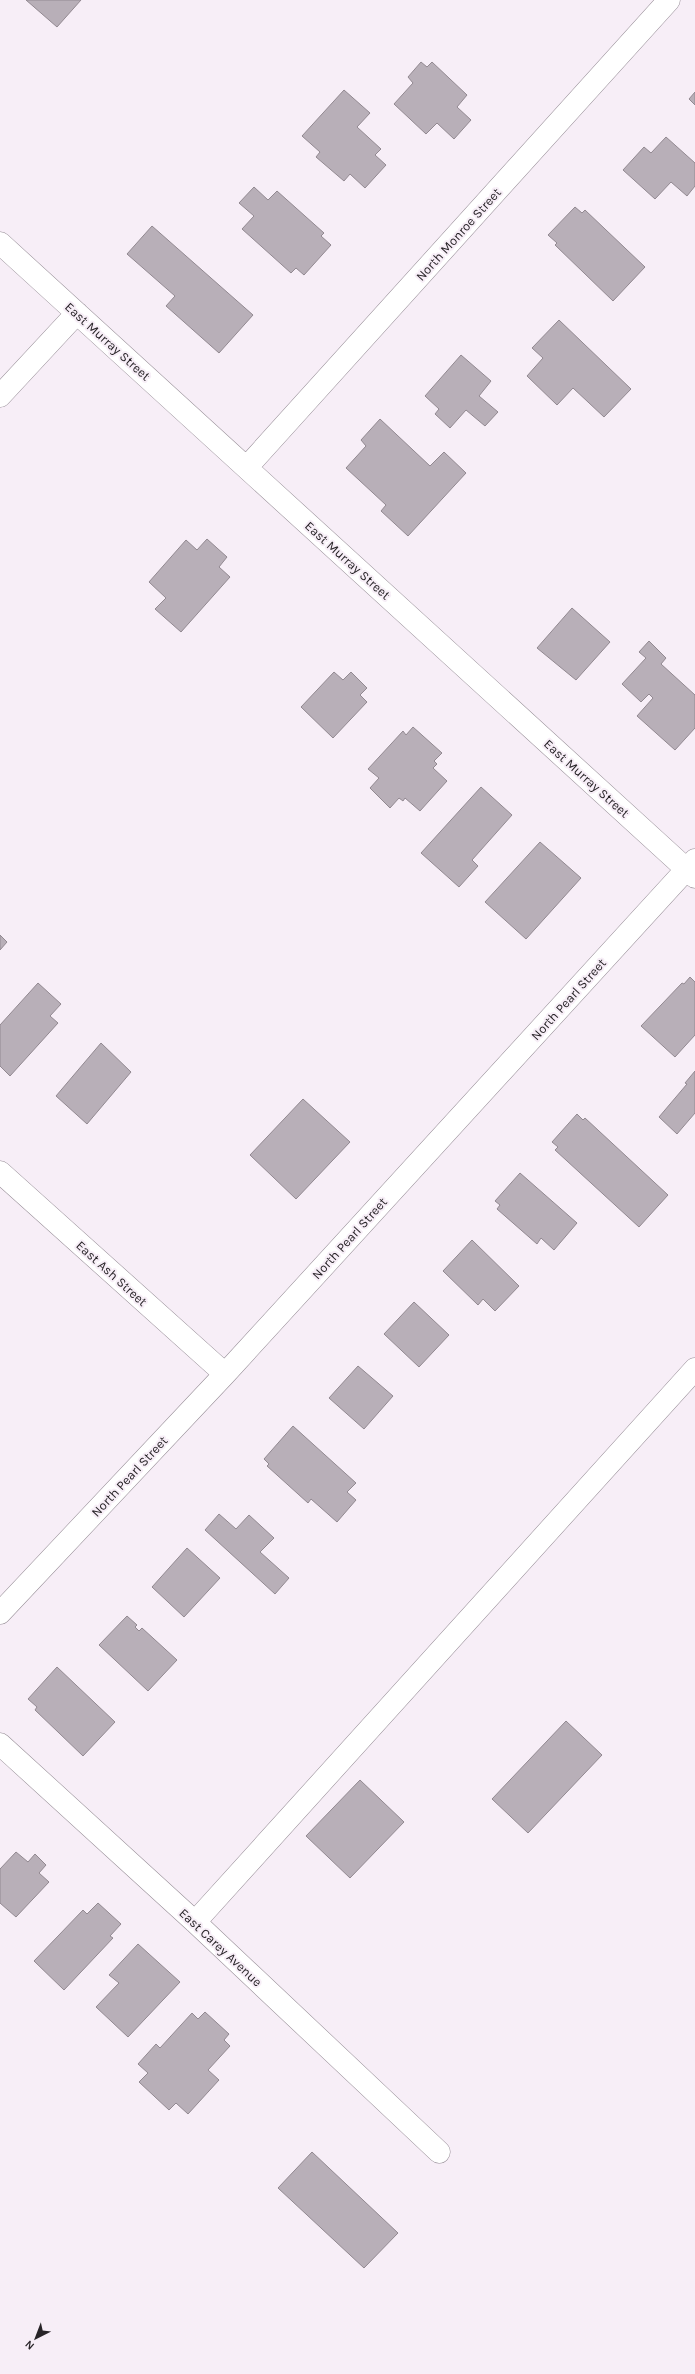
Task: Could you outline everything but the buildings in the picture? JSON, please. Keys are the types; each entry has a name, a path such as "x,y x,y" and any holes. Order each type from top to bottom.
{"street":[{"name":"North Monroe Street","path":"247,467 669,0"},
{"name":"East Murray Street","path":"0,243 692,869"},
{"path":"0,396 77,313"},
{"name":"North Pearl Street","path":"0,1613 225,1374 692,869"},
{"name":"East Ash Street","path":"0,1172 225,1374"},
{"path":"195,1922 695,1369"},
{"name":"East Carey Avenue","path":"0,1744 195,1922 439,2152"}]}
